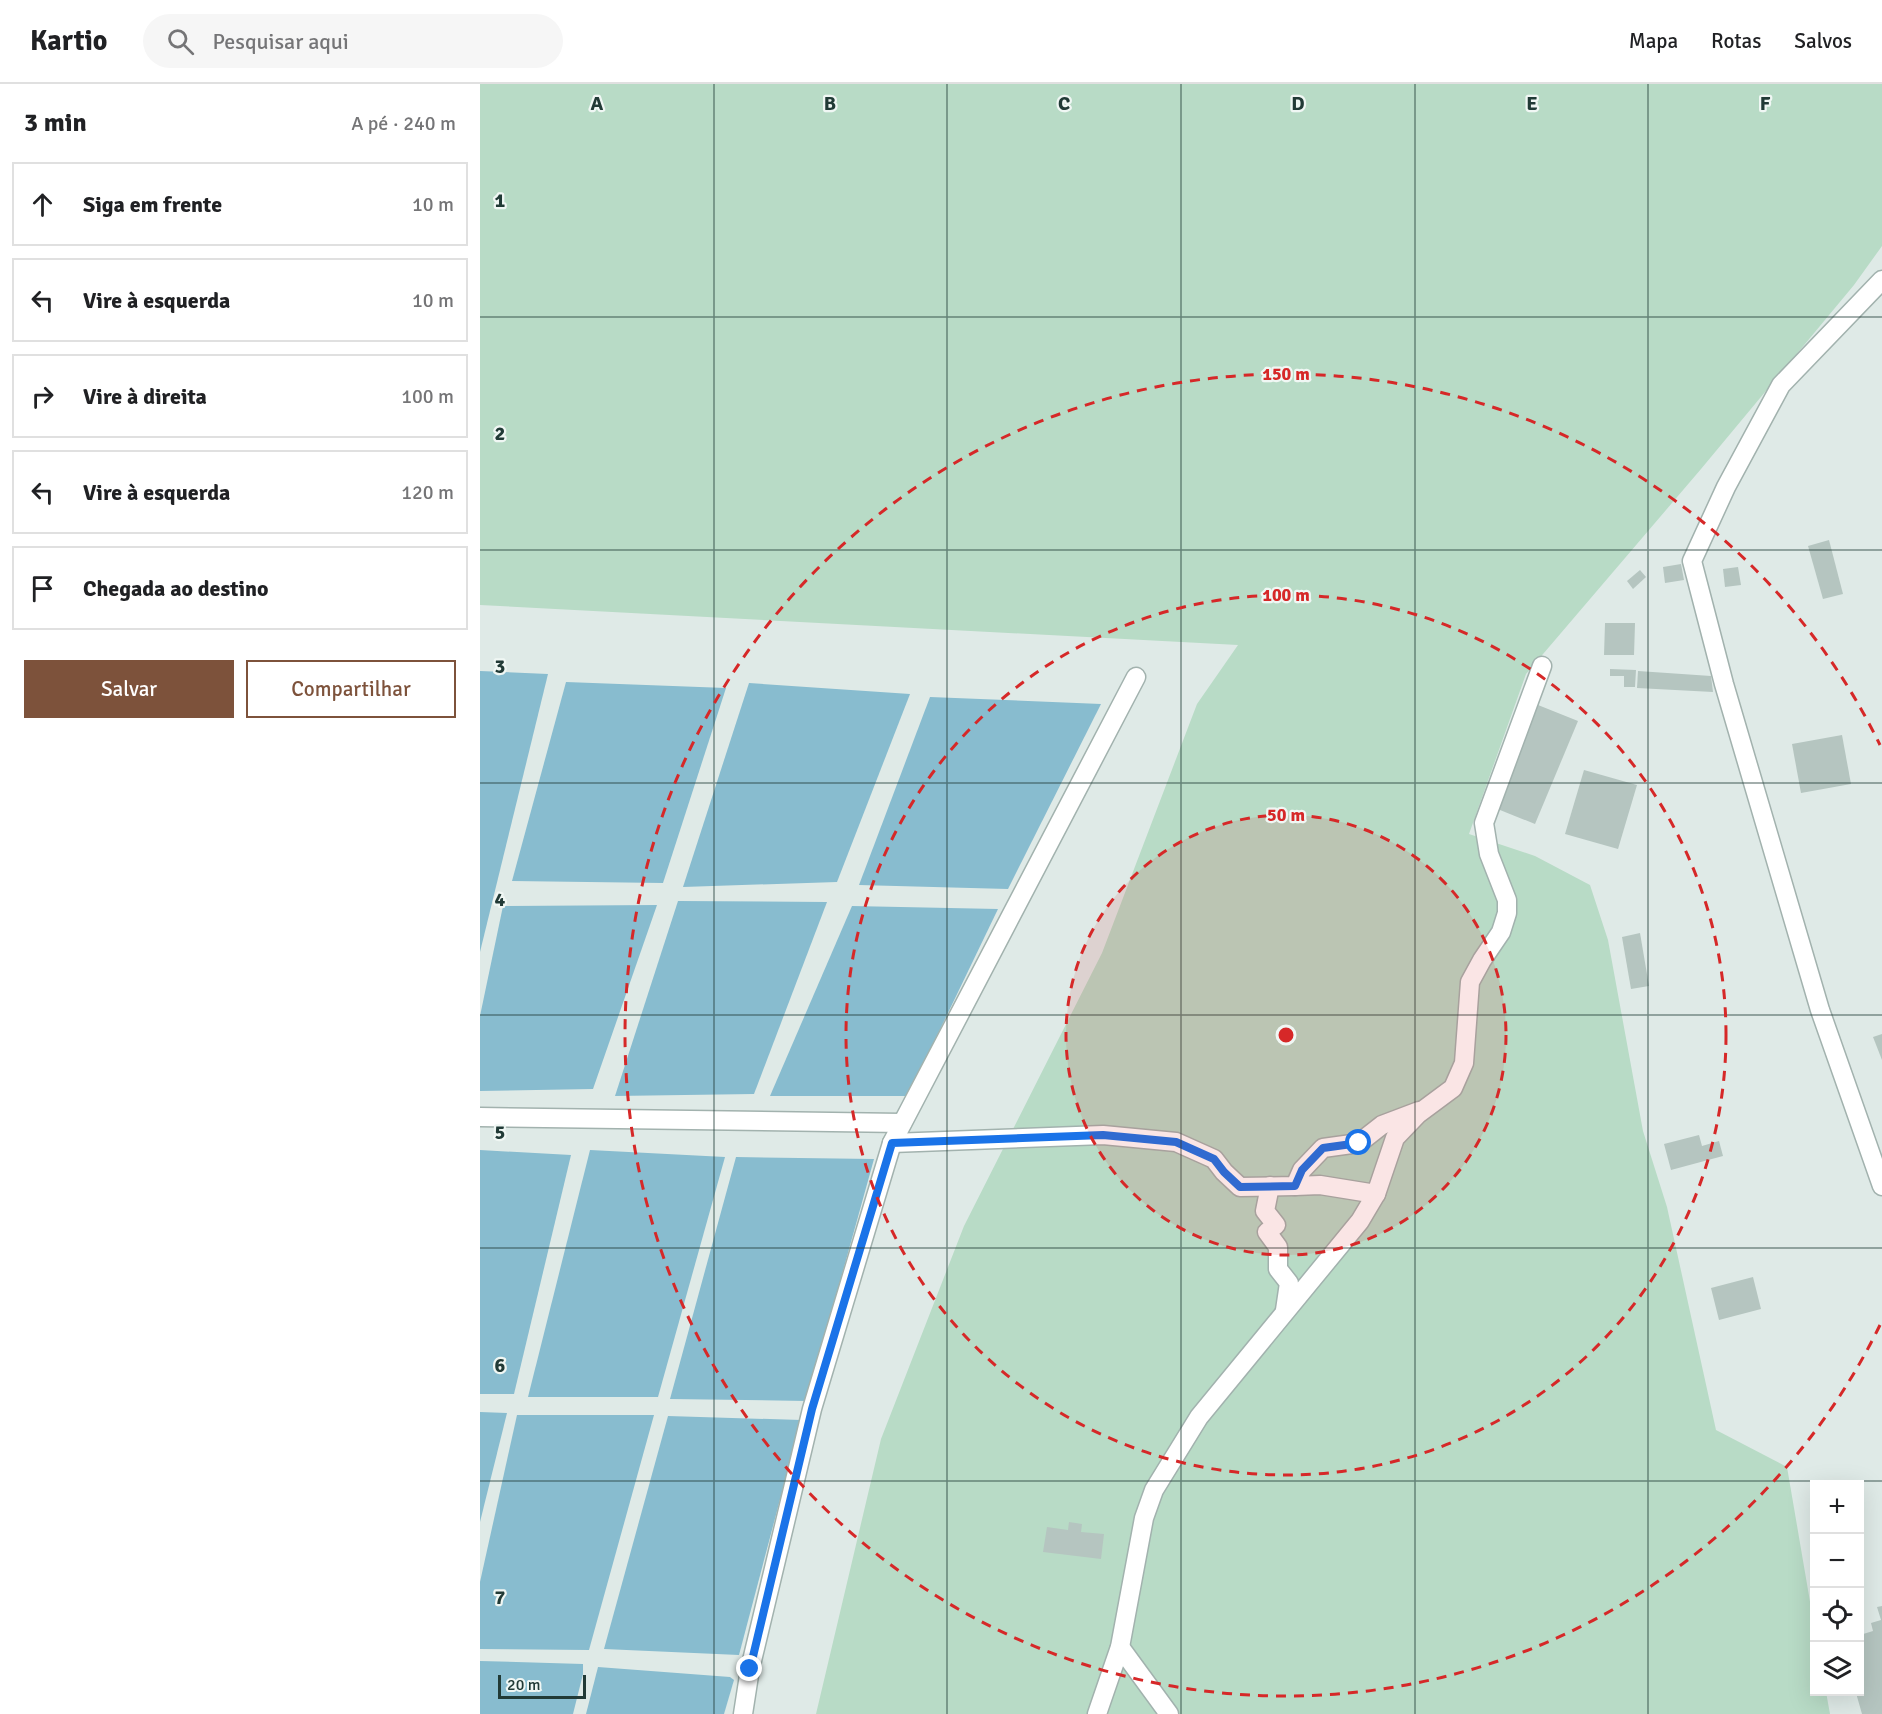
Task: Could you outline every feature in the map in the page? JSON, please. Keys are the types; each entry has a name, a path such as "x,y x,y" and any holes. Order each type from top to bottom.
{"street":[{"path":"1882,280 1781,385 1726,487 1692,561 1728,695 1820,1010 1882,1186"},
{"path":"1097,1714 1120,1647 1144,1518 1154,1491 1198,1417 1360,1221 1376,1194 1395,1138 1418,1114 1453,1088 1464,1063 1470,982 1501,932 1507,913 1507,900 1488,854 1484,823 1542,666"},
{"path":"743,1714 750,1669 812,1409 892,1143 1136,677"},
{"path":"1295,1186 1302,1170 1323,1148 1359,1143 1382,1125 1426,1108"},
{"path":"480,1117 902,1123"},
{"path":"892,1143 1103,1135 1176,1142 1214,1159 1240,1187 1320,1185 1376,1194"},
{"path":"1270,1186 1265,1211 1276,1225 1267,1232 1278,1247 1278,1269 1289,1283 1285,1312"},
{"path":"1120,1647 1169,1714"}],"green space":[{"path":"480,84 1882,84 1882,246 1854,285 1701,469 1526,674 1469,834 1535,856 1590,885 1608,940 1643,1131 1667,1207 1716,1430 1787,1467 1810,1602 1810,1696 1827,1696 1830,1714 816,1714 881,1439 964,1226 1102,953 1197,704 1238,645 480,605"}],"water":[{"path":"480,671 548,674 480,952"},
{"path":"566,682 726,688 663,883 512,881"},
{"path":"749,683 910,694 837,882 683,887"},
{"path":"930,697 1101,704 1008,889 859,885"},
{"path":"678,901 827,902 754,1094 615,1096"},
{"path":"657,905 593,1089 480,1091 480,1016 503,906"},
{"path":"852,906 998,909 908,1096 770,1096"},
{"path":"480,1150 571,1155 514,1394 480,1394"},
{"path":"590,1150 725,1157 658,1397 528,1397"},
{"path":"736,1157 874,1159 807,1401 670,1399"},
{"path":"480,1412 507,1413 480,1522"},
{"path":"517,1415 654,1415 589,1650 480,1649 480,1582"},
{"path":"668,1416 801,1420 739,1655 604,1649"},
{"path":"480,1661 583,1664 583,1674 573,1714 480,1714"},
{"path":"598,1667 730,1677 734,1680 724,1714 586,1714"}],"building":[{"path":"1829,540 1843,594 1823,599 1808,546"},
{"path":"1681,564 1684,580 1665,583 1663,567"},
{"path":"1738,567 1741,585 1725,587 1723,569"},
{"path":"1640,570 1646,577 1633,589 1627,581"},
{"path":"1605,623 1635,623 1634,655 1604,655"},
{"path":"1610,669 1636,670 1635,687 1624,687 1624,676 1610,676"},
{"path":"1638,671 1711,676 1713,692 1637,688"},
{"path":"1538,705 1578,721 1535,824 1495,808"},
{"path":"1842,735 1851,784 1801,793 1792,744"},
{"path":"1584,770 1637,785 1618,849 1565,834"},
{"path":"1640,933 1649,986 1631,989 1622,937"},
{"path":"1882,1034 1882,1060 1873,1037"},
{"path":"1699,1135 1702,1146 1719,1141 1723,1156 1671,1170 1664,1144"},
{"path":"1753,1277 1761,1309 1719,1320 1711,1288"},
{"path":"1069,1522 1082,1524 1081,1532 1104,1534 1101,1559 1043,1552 1047,1527 1068,1530"},
{"path":"1882,1606 1882,1714 1862,1714 1857,1696 1864,1696 1864,1634 1873,1631 1871,1623 1881,1620 1877,1607"}],"route":[{"path":"750,1669 812,1409 892,1143 1103,1135 1176,1142 1214,1159 1240,1187 1295,1186 1302,1170 1323,1148 1359,1143"}]}
